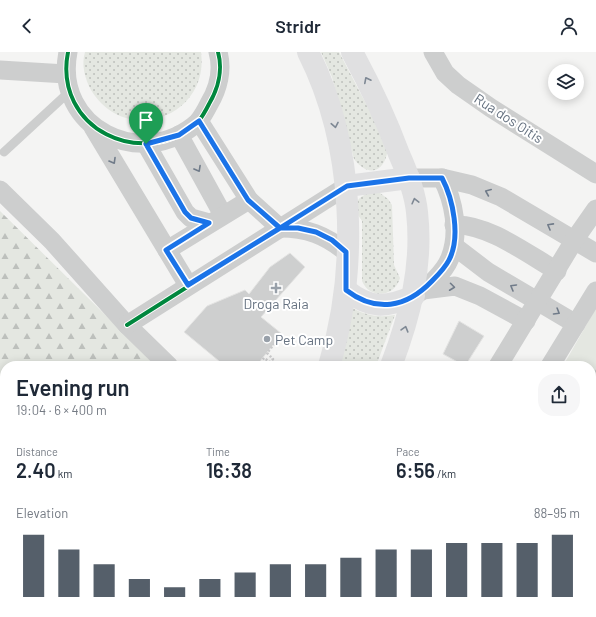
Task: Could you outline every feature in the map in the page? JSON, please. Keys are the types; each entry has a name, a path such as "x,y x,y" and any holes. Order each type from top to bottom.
{"street":[{"path":"94,127 118,141 146,144 179,135 199,121 217,90 221,61 218,52"},
{"path":"308,52 324,88 334,119 347,186 346,290 330,361"},
{"path":"352,52 373,91 409,178 417,211 418,293 394,361"},
{"name":"Rua dos Oitis","path":"432,52 446,73 458,85 491,108 596,174"},
{"path":"0,70 66,67 79,111 94,127 188,285"},
{"path":"199,121 248,200 280,228 298,228 316,232 332,240 346,252"},
{"path":"179,135 216,219"},
{"path":"146,144 185,212 191,218 216,219"},
{"path":"127,325 188,285 347,186 409,178 442,178 472,185 501,198 596,253"},
{"path":"418,293 446,265 454,246 454,225 449,192 442,178"},
{"path":"0,190 52,241 127,325 164,361"},
{"path":"166,250 248,200"},
{"path":"504,361 556,270 596,209"},
{"path":"454,225 469,226 484,230 556,270"},
{"path":"454,246 488,272 576,324"},
{"path":"346,290 357,299 372,304 386,305 418,293 444,286 455,286 480,296 526,321"},
{"path":"553,361 596,291"}],"lane":[{"path":"4,152 66,67"}],"path":[{"path":"271,361 273,359 267,354 276,342"}],"green space":[{"path":"85,52 201,52 200,75 192,93 179,108 162,117 143,120 124,117 106,107 91,90 84,72 83,62"},
{"path":"321,52 339,52 388,146 385,161 377,169 366,169 354,159 332,77"},
{"path":"380,193 388,199 392,205 394,265 400,278 393,289 382,294 371,291 362,281 362,221 354,209 355,204 364,195"},
{"path":"0,211 152,361 0,361"},
{"path":"349,306 360,312 371,315 395,315 378,361 338,361"},
{"path":"596,308 596,361 566,361"}],"building":[{"path":"290,253 305,267 261,317 282,334 260,361 219,361 184,332 207,306 245,290 249,294 270,267"},
{"path":"459,321 484,336 468,361 456,361 443,354"}],"cycle path":[{"path":"68,52 67,79 74,102 88,121 106,134 128,142 152,143 176,136 198,122 217,86 220,72 218,52"},
{"path":"127,325 347,186 409,178 442,178 449,194 455,228 453,251 447,264 424,289 403,301 392,304 381,305 369,303 346,290"}],"place":[{"name":"Droga Raia","path":"276,288"},
{"name":"Pet Camp","path":"267,339"}],"route":[{"path":"146,144 179,135 199,121 248,200 280,228 347,186 409,178 442,178 449,192 452,205 454,246 449,260 442,270 423,290 401,302 386,305 372,304 357,299 346,290 346,252 332,240 316,232 298,228 280,228 188,285 166,250 209,223 191,218 185,212 146,144"}]}
